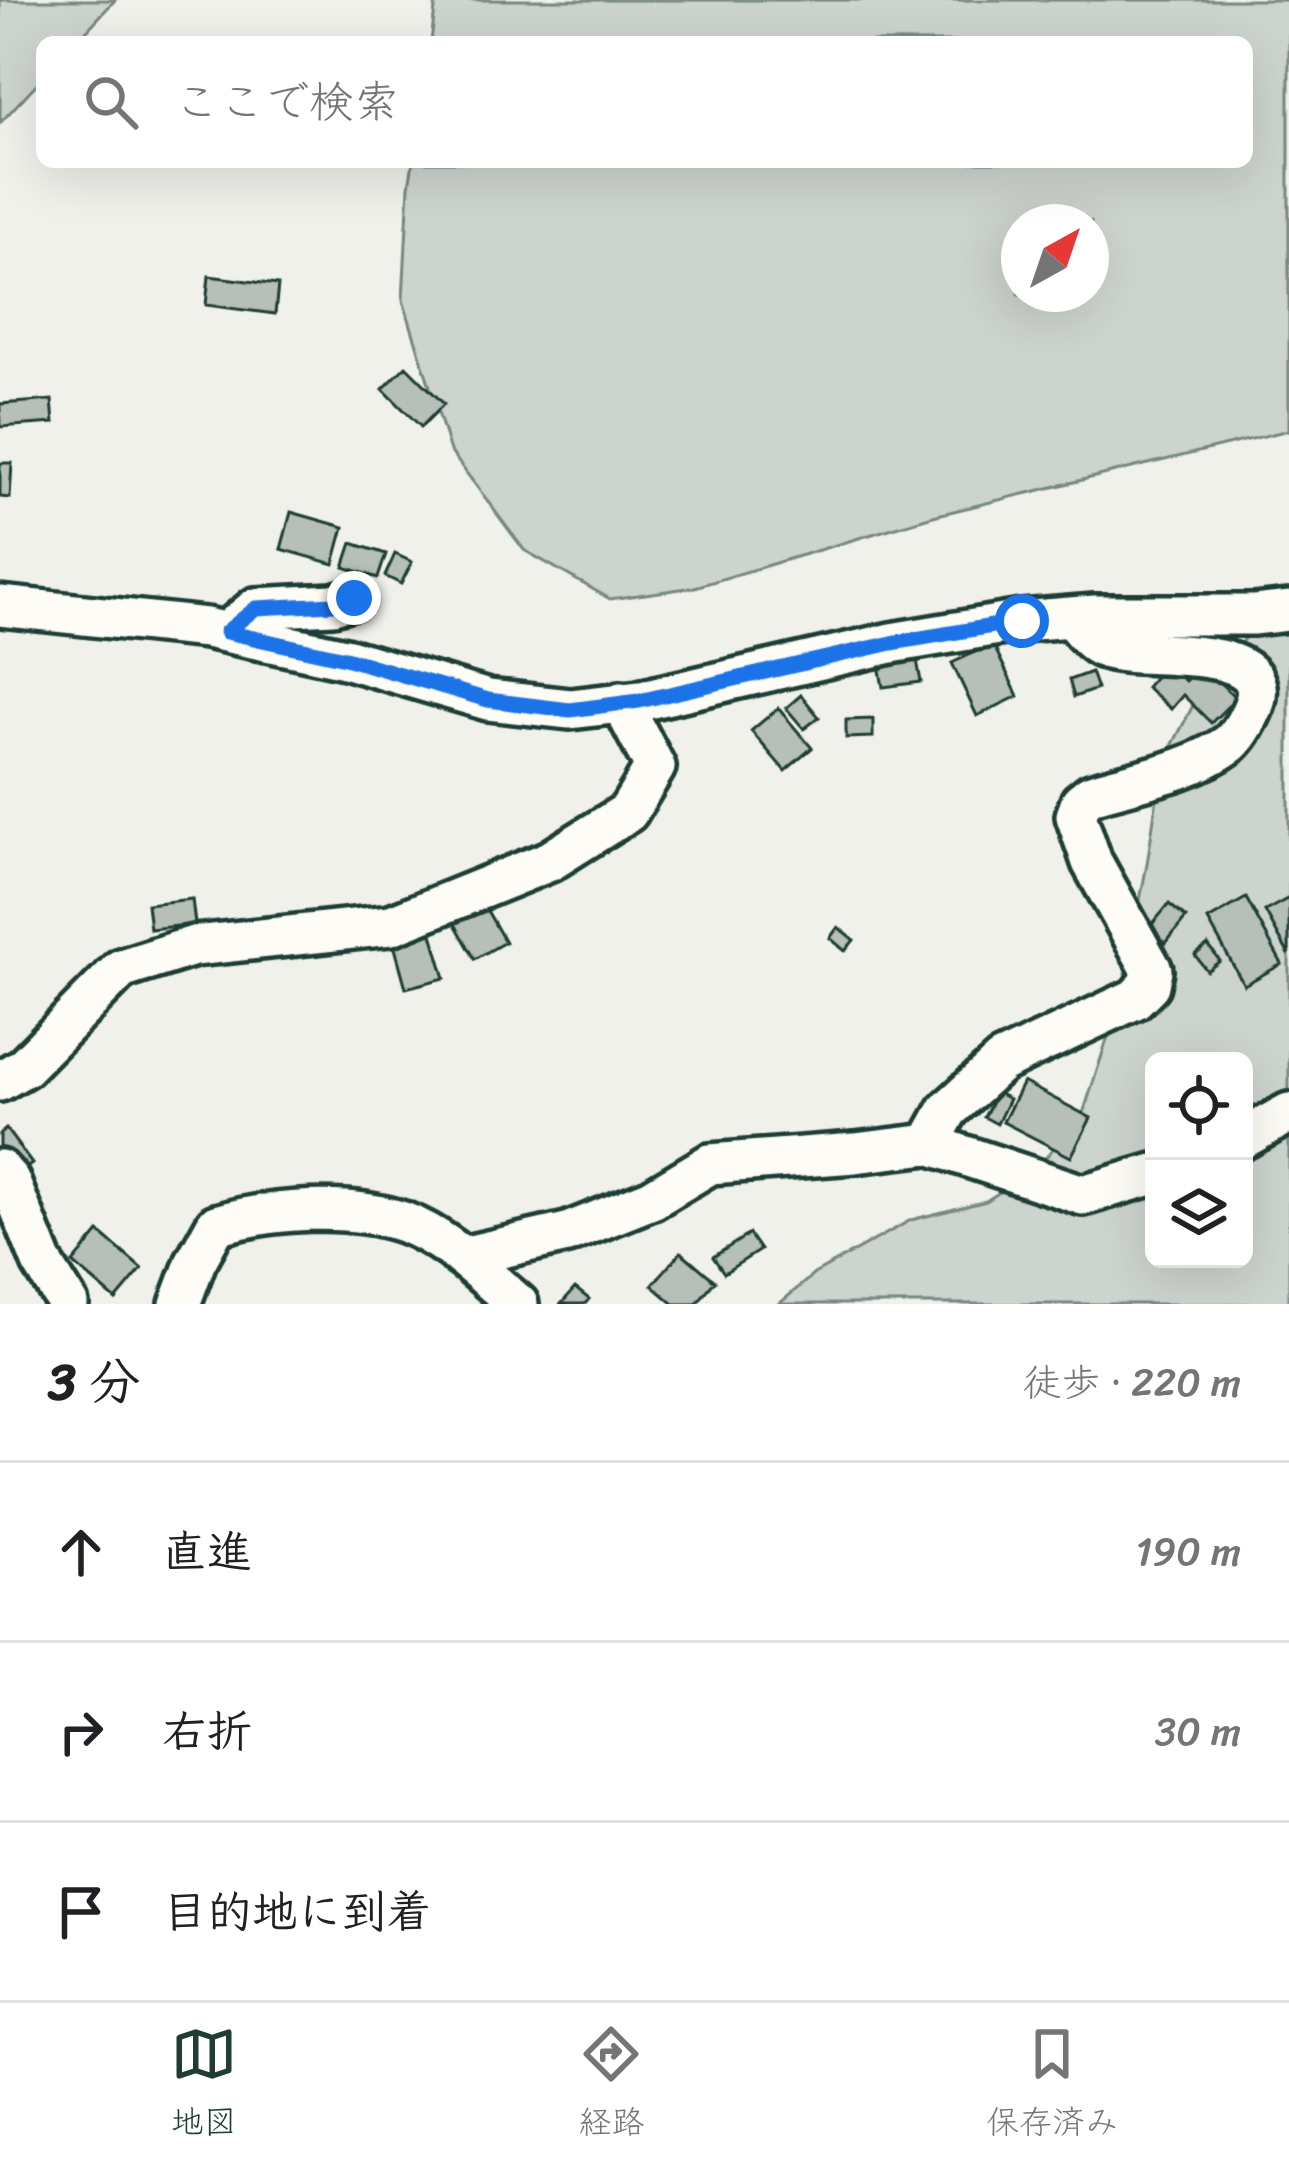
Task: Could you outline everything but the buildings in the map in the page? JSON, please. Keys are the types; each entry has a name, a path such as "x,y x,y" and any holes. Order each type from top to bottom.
{"street":[{"path":"226,632 256,608 333,604 354,598"},
{"path":"0,606 206,628 345,658 488,700 570,710 639,701 952,631 1070,617 1289,611"},
{"path":"929,1144 948,1110 1001,1062 1136,999 1149,985 1152,970 1092,862 1076,817 1081,802 1091,794 1196,762 1234,741 1258,694 1254,678 1238,664 1213,657 1117,652 1098,646 1070,617"},
{"path":"0,1081 24,1067 121,969 194,946 391,925 550,861 628,812 655,766 622,702"},
{"path":"1253,1133 1289,1113"},
{"path":"462,1257 567,1233 652,1199 710,1164 929,1144 1083,1195 1145,1176"},
{"path":"0,1169 9,1180 42,1262 68,1304"},
{"path":"180,1304 196,1261 217,1225 249,1215 332,1209 403,1222 451,1248 518,1304"}],"shaded area":[{"path":"0,0 115,0 82,36 36,36 36,84 0,123"},
{"path":"436,0 1289,0 1289,430 933,516 695,587 610,599 524,550 450,451 403,300 412,168 1253,168 1253,36 432,36"},
{"path":"1289,605 1289,1304 779,1304 814,1274 911,1220 986,1201 1037,1168 1084,1111 1122,993 1162,765 1200,692 1262,617"}],"route":[{"path":"354,598 333,604 256,608 226,632 345,658 488,700 570,710 639,701 892,643 1022,621"}]}
